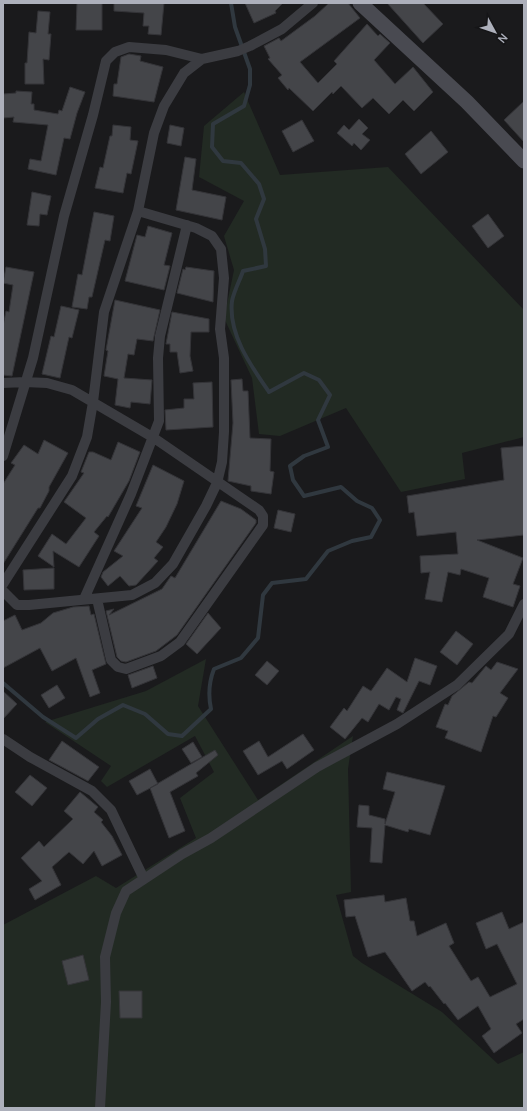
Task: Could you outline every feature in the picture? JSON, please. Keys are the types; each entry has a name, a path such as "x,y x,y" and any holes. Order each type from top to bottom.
{"street":[{"path":"3,584 72,476 87,437 93,402 104,312 138,212 154,133 164,106 184,73 202,59 238,51 250,46 282,29 313,3"},
{"path":"360,3 467,102 524,161"},
{"path":"3,456 35,350 64,216 93,115 106,62 115,52 129,47 166,50 202,59"},
{"path":"3,591 17,605 29,606 132,595 155,583 173,564 206,506 217,483 222,462 224,432 224,358 220,329 224,278 221,249 212,236 187,225 138,212"},
{"path":"84,599 123,513 154,438 159,421 158,358 160,336 187,225"},
{"path":"3,384 25,382 47,384 72,390 154,438 258,510 263,516 263,525 180,642 161,656 126,669 118,667 111,660 97,599"},
{"path":"100,1108 106,1002 106,956 116,913 126,891 182,854 211,838 317,767 397,724 457,685 509,634 524,604"},
{"path":"3,739 30,757 92,791 111,810 144,879"}],"shaded area":[{"path":"244,92 280,175 388,167 524,310 524,437 462,453 465,479 401,492 346,408 280,436 259,434 252,378 224,318 234,270 224,236 244,201 199,177 204,126"},
{"path":"206,659 198,706 258,800 353,736 348,769 351,892 336,895 353,956 442,1012 498,1064 524,1052 524,1108 3,1108 3,925 96,876 116,888 196,838 180,798 214,772 195,736 107,787 101,781 111,766 45,722 146,691"}],"building":[{"path":"77,3 102,3 102,30 76,30"},
{"path":"114,3 164,3 161,35 148,34 149,26 143,26 144,13 114,11"},
{"path":"245,3 283,3 275,11 276,13 254,23"},
{"path":"329,3 348,3 360,18 300,62 318,83 337,64 334,61 367,24 378,36 380,34 390,43 374,60 395,84 413,67 433,92 414,111 403,100 389,114 373,98 362,108 341,86 333,94 332,92 313,111 289,88 288,90 278,78 282,75 268,59 270,58 264,46 279,38 281,41 315,16"},
{"path":"387,3 423,3 443,24 423,43"},
{"path":"38,11 50,12 48,34 51,34 49,60 43,59 44,84 25,84 25,63 27,63 29,32 36,33"},
{"path":"129,54 141,56 140,61 163,67 154,102 113,96 114,84 117,84 121,57"},
{"path":"70,87 85,92 77,113 70,139 64,138 56,175 28,169 30,159 41,161 48,125 13,122 14,117 3,118 3,94 16,93 16,91 32,92 31,104 34,104 34,110 58,114 59,110 62,111"},
{"path":"524,101 524,142 504,120"},
{"path":"359,119 368,128 362,134 370,140 361,150 354,143 352,146 337,133 344,125 349,130"},
{"path":"302,120 314,141 293,152 282,131"},
{"path":"113,125 131,127 130,140 138,141 131,174 127,173 123,193 95,188 100,167 103,168 110,136 112,136"},
{"path":"170,125 184,128 181,146 167,143"},
{"path":"431,131 448,152 421,174 405,154"},
{"path":"185,157 196,159 192,190 226,197 222,220 176,210"},
{"path":"32,192 51,196 47,215 40,214 39,226 27,225"},
{"path":"94,212 114,216 110,241 105,240 92,297 89,297 87,309 72,307 78,274 82,275"},
{"path":"488,214 504,236 488,248 472,226"},
{"path":"148,226 172,233 164,265 170,266 164,290 125,281 137,235 145,237"},
{"path":"6,267 34,272 12,376 3,375 3,326 6,311 9,312 13,285 3,283"},
{"path":"186,267 214,271 213,302 177,293 183,269 185,270"},
{"path":"115,300 160,310 153,341 137,339 134,355 128,354 124,378 152,380 150,404 131,402 130,408 115,405 118,379 104,376 108,351 106,350"},
{"path":"61,306 79,310 72,338 69,337 60,378 42,374 51,336 54,337"},
{"path":"172,312 209,319 209,332 191,332 190,356 193,371 180,373 177,352 170,352 170,344 166,344"},
{"path":"242,379 243,391 248,391 250,438 271,439 270,471 274,472 271,494 251,491 251,486 228,481 233,423 231,380"},
{"path":"212,382 213,427 166,430 165,410 184,408 184,399 194,399 193,383"},
{"path":"44,440 68,453 49,487 49,491 40,508 38,508 3,564 3,484 15,465 11,463 24,445 38,454"},
{"path":"118,442 140,452 129,481 108,517 107,516 94,532 99,536 79,567 53,551 54,567 38,556 52,534 66,544 86,518 64,502 84,473 81,472 89,452 93,452 111,460"},
{"path":"524,446 524,535 477,540 523,558 513,584 520,586 513,607 483,597 489,578 461,569 460,575 448,572 442,602 425,599 430,572 421,573 420,556 458,554 456,532 417,536 414,512 409,513 407,496 504,480 501,448"},
{"path":"153,465 184,481 177,504 166,527 156,542 163,547 154,558 158,561 136,585 129,586 120,576 108,586 101,577 103,572 123,556 114,551 142,508 136,506"},
{"path":"221,501 241,509 256,520 256,523 177,635 156,651 126,662 121,661 117,657 106,611 114,609 109,615 162,589 171,576 175,578"},
{"path":"278,510 295,514 291,532 274,528"},
{"path":"54,568 54,589 24,590 23,570"},
{"path":"89,606 91,615 94,614 106,664 92,670 100,693 90,697 76,658 52,671 40,648 3,668 3,621 15,615 22,630 41,623 53,613 73,607"},
{"path":"208,613 221,628 197,654 186,644"},
{"path":"456,631 473,644 457,665 440,652"},
{"path":"415,658 437,666 430,685 419,681 403,713 397,710 401,699 396,697 389,710 379,704 368,722 362,718 345,739 330,727 344,708 347,711 363,686 371,691 387,668 407,682"},
{"path":"267,661 279,671 267,685 255,675"},
{"path":"497,662 518,669 500,693 508,698 496,717 493,716 481,752 445,738 448,731 436,727 445,704 448,705 452,696 469,682 472,683 486,666 491,670"},
{"path":"153,666 157,678 132,688 128,675"},
{"path":"57,685 65,698 49,708 41,695"},
{"path":"3,691 17,704 3,719"},
{"path":"303,734 314,750 287,769 282,761 258,775 243,751 259,741 268,757"},
{"path":"62,741 99,767 88,781 49,760"},
{"path":"193,742 202,757 191,763 182,749"},
{"path":"215,750 218,755 196,773 198,776 170,792 185,831 169,838 150,788"},
{"path":"150,769 158,784 137,795 129,781"},
{"path":"387,772 445,786 430,835 409,829 408,832 385,825 382,863 370,862 372,828 357,827 359,805 369,806 369,815 385,819 385,824 395,792 383,789"},
{"path":"30,775 47,788 32,806 15,792"},
{"path":"80,792 98,807 94,812 103,820 101,822 112,836 122,855 102,866 94,851 83,864 69,852 52,867 61,885 35,900 29,889 42,881 21,858 39,841 44,847 73,819 64,811"},
{"path":"384,895 385,902 406,898 410,921 414,921 417,936 446,923 454,943 449,946 471,981 478,977 490,997 517,984 497,944 486,949 476,923 502,912 509,929 524,922 524,1019 516,1024 522,1033 494,1053 482,1036 491,1029 478,1006 458,1020 445,1003 444,1004 425,982 412,991 385,952 368,957 355,916 346,917 344,900"},
{"path":"83,955 89,980 68,985 62,961"},
{"path":"119,991 142,991 142,1018 120,1018"}],"waterway":[{"path":"3,683 43,717 76,738 98,719 123,705 145,714 168,734 182,736 211,709 210,689 214,669 241,658 258,638 263,595 272,583 306,579 328,551 352,541 371,537 380,520 372,508 357,501 341,487 304,496 293,480 290,466 304,456 328,447 318,420 330,395 319,380 304,373 269,392 248,360 237,337 232,313 234,293 243,271 266,266 265,249 256,219 264,199 259,184 241,163 223,161 212,147 213,124 244,106 250,85 250,69 235,27 231,3"}]}
